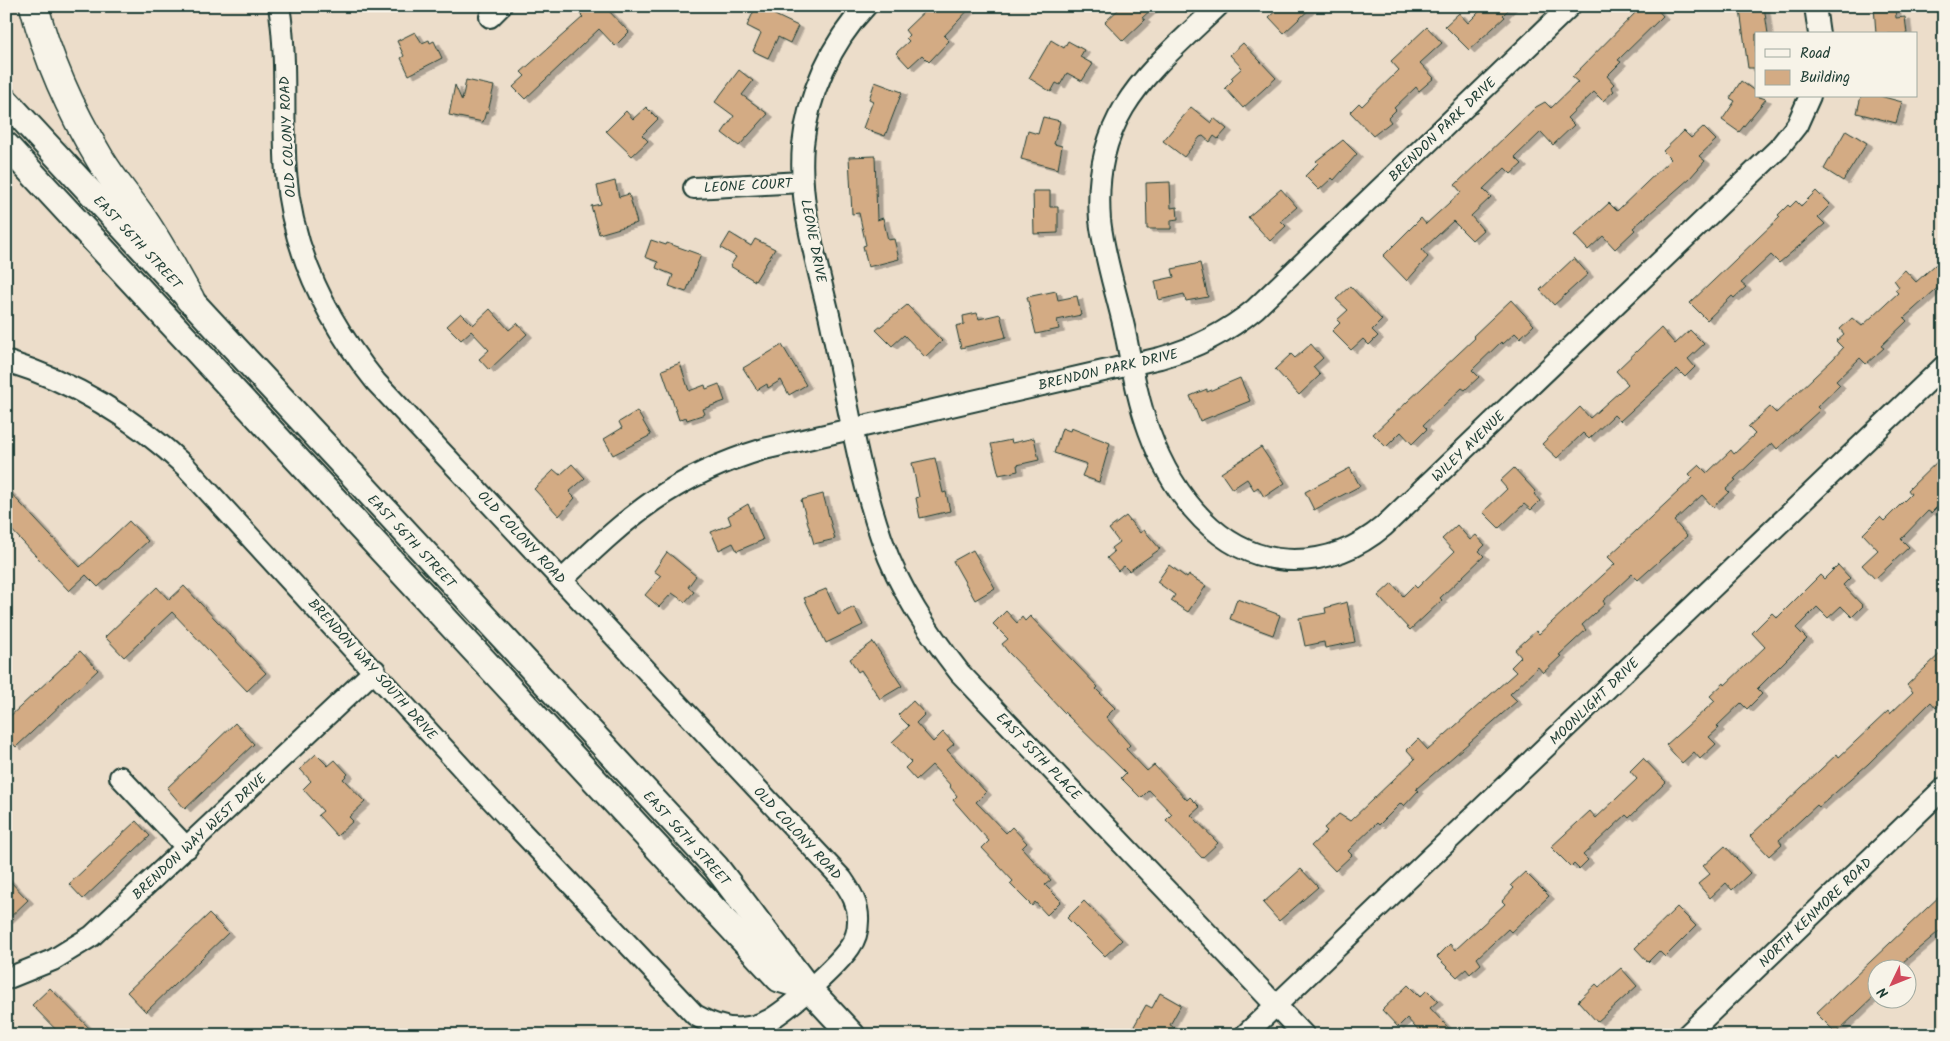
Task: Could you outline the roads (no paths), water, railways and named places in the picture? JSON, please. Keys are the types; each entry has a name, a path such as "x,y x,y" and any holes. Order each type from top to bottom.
{"highway":[{"path":"34,6 41,33 57,77 78,120 101,160 145,222 190,299"}],"main road":[{"name":"EAST 56TH STREET","path":"6,101 716,867 808,988 852,1035"},
{"name":"EAST 56TH STREET","path":"6,145 779,979 808,988"}],"street":[{"name":"LEONE DRIVE","path":"854,428 810,235 802,182 804,138 817,87 841,38 866,6"},
{"name":"WILEY AVENUE","path":"1218,6 1136,88 1115,122 1104,152 1098,190 1101,228 1132,364 1154,446 1164,468 1201,520 1232,543 1268,557 1283,560 1314,559 1345,551 1366,540 1384,526 1778,149 1796,125 1809,98"},
{"name":"BRENDON PARK DRIVE","path":"562,580 632,514 682,481 735,457 1132,364 1190,349 1217,336 1243,319 1570,6"},
{"path":"1816,6 1819,32"},
{"name":"OLD COLONY ROAD","path":"284,10 289,198 302,255 321,299 340,333 376,382 850,890 857,905 858,919 854,941 808,988 778,1014 758,1024 736,1028 722,1027 706,1021"},
{"name":"LEONE COURT","path":"694,188 802,182"},
{"name":"BRENDON WAY SOUTH DRIVE","path":"6,361 72,387 98,401 154,439 203,484 375,670 483,791 689,1010 706,1021"},
{"name":"MOONLIGHT DRIVE","path":"1245,1035 1944,366"},
{"name":"EAST 55TH PLACE","path":"854,428 871,503 882,539 909,600 933,637 975,689 1304,1035"},
{"name":"BRENDON WAY WEST DRIVE","path":"6,979 60,957 92,936 375,670"},
{"path":"120,777 187,848"},
{"name":"NORTH KENMORE ROAD","path":"1686,1035 1944,788"}]}
